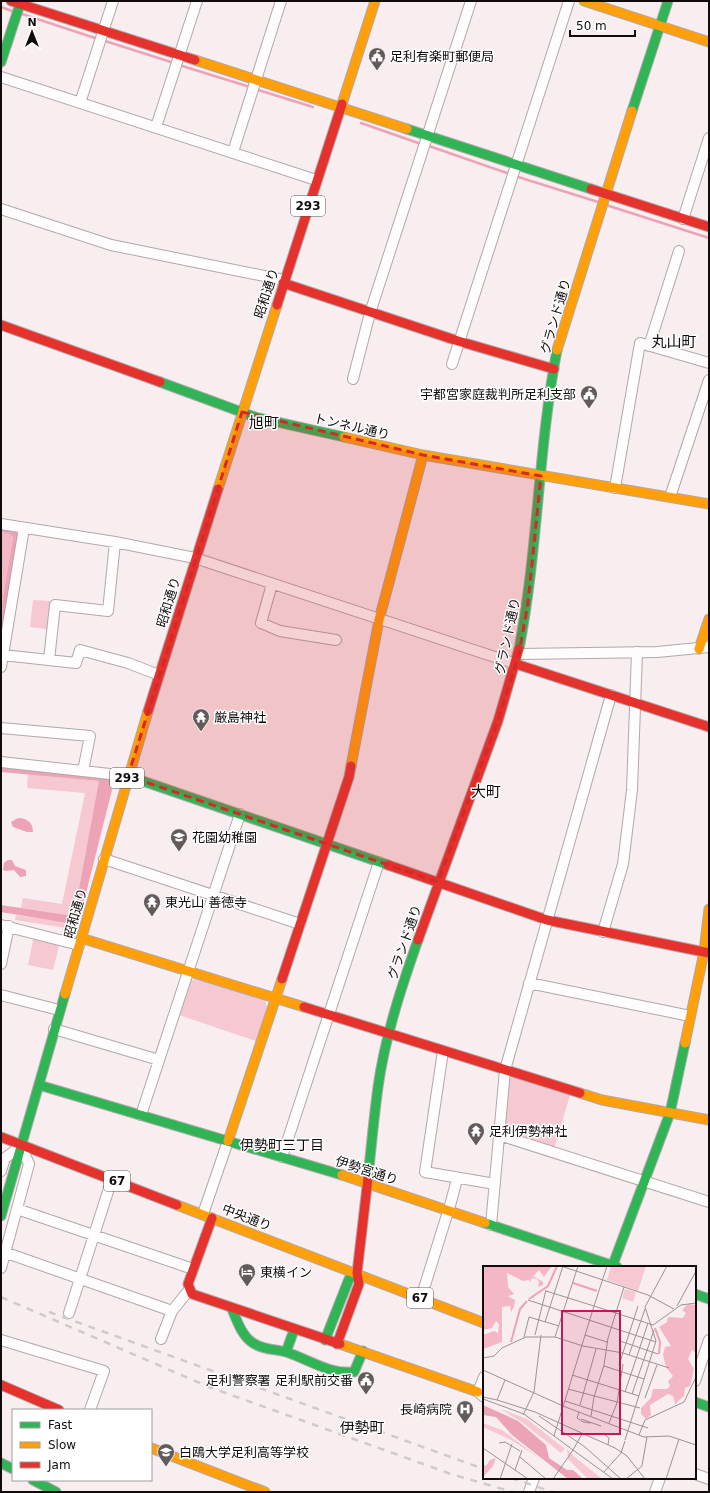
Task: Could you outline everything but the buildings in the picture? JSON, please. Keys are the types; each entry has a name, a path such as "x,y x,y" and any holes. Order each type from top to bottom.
{"main road":[{"name":"昭和通り","path":"1,1216 59,1010 128,776 195,558 375,1"},
{"path":"584,1 709,42"},
{"name":"グランド通り","path":"337,1344 359,1284 357,1273 378,1086 390,1034 405,978 438,882 495,728 519,654 528,603 554,369 565,320 668,1"},
{"path":"1,62 17,2 709,227"},
{"path":"284,281 370,313 554,369"},
{"name":"トンネル通り","path":"1,325 242,412 320,432 423,455 709,504"},
{"path":"228,1141 349,777 379,620 423,455"},
{"path":"704,648 709,619"},
{"path":"516,664 709,727"},
{"path":"128,776 547,920 706,952"},
{"path":"614,1266 670,1113 690,1016 706,952 709,909"},
{"path":"80,941 188,972 602,1100 709,1120"},
{"name":"伊勢宮通り","path":"39,1085 367,1183 611,1266"},
{"name":"中央通り","path":"1,1137 21,1146 112,1179 483,1323"},
{"path":"208,1216 188,1284 189,1290 198,1297 294,1330 363,1351 481,1394"},
{"path":"325,1340 349,1279 357,1273"},
{"path":"696,1294 709,1299"},
{"path":"232,1309 239,1324 253,1343 286,1352 349,1374 354,1372 357,1368 363,1351"},
{"path":"286,1352 294,1330"},
{"path":"1,1385 38,1406 54,1409"},
{"path":"696,1402 709,1407"},
{"path":"152,1448 247,1489 265,1492"},
{"path":"1,1463 12,1468"},
{"path":"35,1481 56,1492"}],"street":[{"path":"80,102 113,1"},
{"path":"156,127 197,1"},
{"path":"233,152 281,1"},
{"path":"353,379 370,313 471,1"},
{"path":"452,364 458,341 569,1"},
{"path":"1,77 316,180"},
{"path":"683,219 709,138"},
{"path":"1,209 111,245 284,281"},
{"path":"649,346 679,251"},
{"path":"615,488 640,343 709,363"},
{"path":"670,497 709,380"},
{"path":"1,524 115,542 195,558 516,664"},
{"path":"1,667 24,528"},
{"path":"49,660 55,605 108,611 115,542"},
{"path":"272,584 261,622 280,630 336,640"},
{"path":"519,654 637,652 704,648"},
{"path":"3,655 76,663 80,650 128,663 159,675"},
{"path":"603,932 623,864 632,790 637,652"},
{"path":"491,1225 505,1070 611,695"},
{"path":"1,728 90,736 83,771"},
{"path":"1,762 128,776"},
{"path":"141,1115 240,814"},
{"path":"104,859 300,924"},
{"path":"282,1157 379,862"},
{"path":"1,964 5,925 80,941"},
{"path":"529,982 690,1016"},
{"path":"1,995 59,1010"},
{"path":"54,1029 159,1060"},
{"path":"443,1051 425,1172 457,1179 495,1184"},
{"path":"499,1135 709,1202"},
{"path":"208,1216 228,1141"},
{"path":"1,1172 5,1158 21,1146 29,1164 17,1209 3,1252 1,1268"},
{"path":"69,1313 112,1179"},
{"path":"421,1298 449,1211 457,1179"},
{"path":"17,1209 193,1269"},
{"path":"3,1252 172,1311"},
{"path":"161,1339 172,1311 189,1290"},
{"path":"1,1340 104,1371 90,1409"},
{"path":"696,1378 709,1340"},
{"path":"481,1394 483,1383"},
{"path":"696,1474 709,1479"},
{"path":"529,1492 534,1479"},
{"path":"655,1492 660,1479"}],"highlighted area":[{"path":"242,412 423,455 541,476 528,603 519,654 498,721 438,882 128,776"}],"shaded area":[{"path":"1,528 16,531 18,535 1,634 1,608 13,537 10,534 1,532"},
{"path":"1,532 11,534 13,537 1,608"},
{"path":"33,600 50,601 47,629 30,627"},
{"path":"1,767 115,778 78,925 1,912 1,905 74,916 99,781 1,772"},
{"path":"28,774 100,781 74,916 21,908 23,898 62,904 85,793 27,788"},
{"path":"18,818 28,821 32,826 33,832 27,832 13,827 11,822"},
{"path":"8,860 12,860 15,866 26,870 26,876 20,877 14,870 3,870 4,863"},
{"path":"16,915 78,925 73,929 15,920"},
{"path":"34,936 60,942 53,970 28,965"},
{"path":"196,979 265,1000 267,1008 256,1041 179,1015 190,981"},
{"path":"512,1077 570,1095 554,1149 509,1135 504,1128 507,1080"}],"waterway":[{"path":"1,7 12,11"},
{"path":"22,14 98,39"},
{"path":"102,40 174,63"},
{"path":"179,65 250,87"},
{"path":"255,89 313,107"},
{"path":"361,123 421,144"},
{"path":"426,145 510,174"},
{"path":"515,176 598,202"},
{"path":"606,205 709,238"}],"railway":[{"path":"1,1297 209,1387 451,1474 513,1492"},
{"path":"49,1312 483,1469"},
{"path":"514,1479 553,1492"}],"traffic: fast":[{"path":"1,62 21,1"},
{"path":"632,111 668,1"},
{"path":"407,129 591,189"},
{"path":"519,649 530,575 546,425 557,350"},
{"path":"160,382 255,417 344,437"},
{"path":"128,776 388,865"},
{"path":"368,1178 381,1068 389,1031 418,940"},
{"path":"1,1216 65,994"},
{"path":"612,1266 670,1113 685,1043"},
{"path":"39,1085 342,1175"},
{"path":"485,1223 614,1266"},
{"path":"325,1340 349,1279 357,1273"},
{"path":"696,1294 709,1299"},
{"path":"232,1309 243,1332 253,1343 265,1348 286,1352 328,1369 354,1372 363,1351"},
{"path":"286,1352 294,1330"},
{"path":"696,1402 709,1407"},
{"path":"1,1463 12,1468"},
{"path":"35,1481 56,1492"}],"traffic: slow":[{"path":"342,104 375,1"},
{"path":"584,1 709,42"},
{"path":"195,60 407,129"},
{"path":"557,350 632,111"},
{"path":"218,489 277,305"},
{"path":"344,437 423,455 709,504"},
{"path":"351,766 379,620 423,455"},
{"path":"699,649 709,619"},
{"path":"65,994 148,711"},
{"path":"685,1043 704,952 709,909"},
{"path":"81,938 304,1007"},
{"path":"228,1141 282,979"},
{"path":"580,1093 602,1100 709,1120"},
{"path":"342,1175 485,1223"},
{"path":"177,1205 483,1323"},
{"path":"340,1344 478,1392"},
{"path":"152,1448 265,1492"}],"traffic: jam":[{"path":"11,1 195,60"},
{"path":"277,305 342,104"},
{"path":"591,189 709,227"},
{"path":"283,283 458,341 554,369"},
{"path":"1,325 160,382"},
{"path":"148,711 218,489"},
{"path":"418,940 498,721 519,649"},
{"path":"516,664 709,727"},
{"path":"282,979 349,777 351,766"},
{"path":"388,865 547,920 709,953"},
{"path":"304,1007 580,1093"},
{"path":"1,1137 177,1205"},
{"path":"337,1344 359,1284 357,1273 368,1178"},
{"path":"212,1218 188,1284 192,1294 340,1344"},
{"path":"1,1385 57,1409"}],"place":[{"name":"足利有楽町郵便局","path":"377,71"},
{"name":"宇都宮家庭裁判所足利支部","path":"589,409"},
{"name":"厳島神社","path":"201,732"},
{"name":"花園幼稚園","path":"179,852"},
{"name":"東光山 善徳寺","path":"152,917"},
{"name":"足利伊勢神社","path":"476,1146"},
{"name":"東横イン","path":"247,1287"},
{"name":"足利警察署 足利駅前交番","path":"366,1395"},
{"name":"長崎病院","path":"465,1424"},
{"name":"白鴎大学足利高等学校","path":"166,1467"}],"district":[{"name":"丸山町","path":"674,342"},
{"name":"旭町","path":"264,423"},
{"name":"大町","path":"486,792"},
{"name":"伊勢町三丁目","path":"282,1145"},
{"name":"伊勢町","path":"362,1428"}]}
